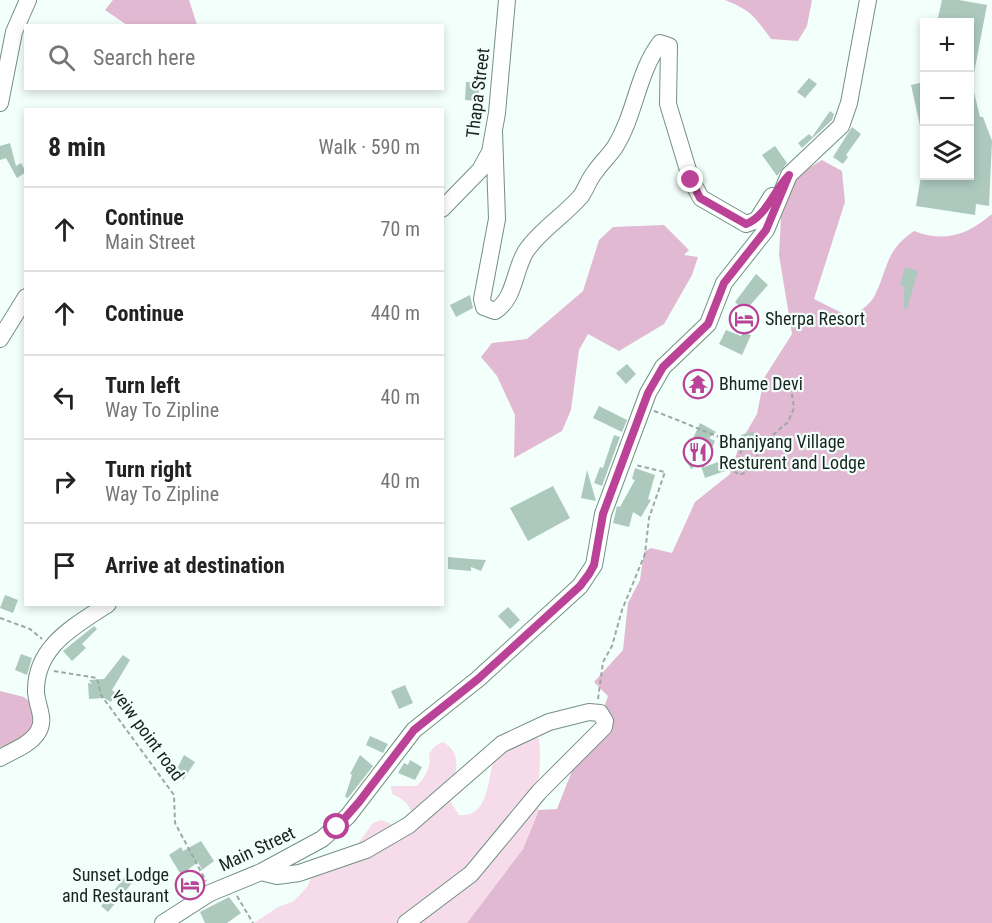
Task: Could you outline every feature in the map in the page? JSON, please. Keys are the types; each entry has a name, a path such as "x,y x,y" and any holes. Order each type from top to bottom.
{"street":[{"path":"0,103 14,32 28,0"},
{"name":"Thapa Street","path":"444,207 480,170 490,152 507,0"},
{"path":"494,131 497,219 482,299 484,307 495,311 503,306 508,297 525,252 547,226 581,195 594,172 614,149 632,114 646,61 660,43 669,46 668,104 691,180 700,198 746,224 757,220 779,185 842,126 849,103 868,0"},
{"name":"Main Street","path":"163,923 210,893 261,872 322,839 337,827 359,802 402,742 414,730 478,679 580,586 594,565 603,514 642,408 663,367 708,324 724,283 766,230 789,175"},
{"path":"0,339 24,300"},
{"path":"0,758 27,742 39,730 42,720 36,694 39,671 60,636 105,606"},
{"path":"261,872 277,876 299,873 366,850 409,825 502,744 549,722 596,711 605,721 604,727 539,792 471,874 406,923"}],"path":[{"path":"642,408 742,447 735,472 740,475 748,471 767,440 788,422 794,408 789,376"},
{"path":"596,711 603,662 612,646 625,602 645,554 649,518 665,472 622,462"},
{"path":"0,618 30,629 52,648"},
{"name":"veiw point road","path":"39,671 71,673 97,678 101,695 174,795 175,823 210,893"},
{"path":"229,884 253,923"}],"shaded area":[{"path":"113,0 189,0 197,24 126,24 105,10"},
{"path":"725,0 812,0 807,26 798,41 771,39 752,15"},
{"path":"822,160 842,171 845,202 814,299 852,318 873,298 893,252 914,231 925,235 955,235 974,227 992,214 992,923 467,923 523,849 539,810 557,809 572,771 577,745 598,724 608,696 594,682 623,650 628,603 640,580 644,552 651,548 672,553 695,502 730,474 740,443 757,414 764,378 792,334 779,255 781,217 796,176"},
{"path":"664,225 689,250 684,255 698,257 692,275 664,324 619,351 588,334 579,350 571,410 562,431 514,458 515,415 497,376 481,357 492,343 527,339 583,291 599,240 613,227"},
{"path":"0,691 24,697 36,707 32,733 0,747"},
{"path":"531,736 539,739 540,770 534,801 539,810 523,849 467,923 254,923 278,907 294,901 307,887 314,871 357,845 373,823 381,820 397,826 412,820 409,807 392,794 391,786 417,786 427,772 430,764 429,754 434,747 442,742 454,752 456,767 449,799 459,815 469,814 477,810 486,795 495,756"}],"building":[{"path":"942,0 959,0 987,5 974,73 974,18 938,18"},
{"path":"809,78 817,84 805,98 797,92"},
{"path":"466,82 480,83 478,101 465,100"},
{"path":"920,83 920,126 911,85"},
{"path":"974,92 980,117 983,117 992,141 989,206 976,204 975,215 916,206 920,180 974,180"},
{"path":"830,111 834,114 832,120 802,148 798,143 809,134 812,137"},
{"path":"852,127 861,134 846,155 848,157 843,164 833,157"},
{"path":"10,143 16,166 21,163 24,173 17,178 6,158 0,160 0,146"},
{"path":"775,146 787,163 777,176 762,155"},
{"path":"905,267 918,271 907,309 904,309 904,286 900,285"},
{"path":"756,274 768,285 745,311 735,302"},
{"path":"470,295 473,308 456,317 450,305"},
{"path":"726,330 741,336 743,332 751,335 742,355 719,344"},
{"path":"627,364 636,374 626,384 616,373"},
{"path":"599,406 627,420 622,432 593,418"},
{"path":"700,423 716,432 709,438 715,441 704,467 721,461 725,471 705,478 700,463 691,469 686,461 705,449 691,443"},
{"path":"753,431 758,447 746,451 741,435"},
{"path":"614,435 620,437 602,486 594,483 600,467 603,468"},
{"path":"635,468 655,475 648,499 651,500 641,517 633,512 629,527 613,523 617,506 620,507 635,480 632,479"},
{"path":"587,470 596,501 581,498"},
{"path":"553,486 570,518 528,541 510,508"},
{"path":"448,557 486,560 481,571 471,567 471,571 448,569"},
{"path":"5,595 18,600 13,613 0,608"},
{"path":"508,607 520,620 510,629 498,616"},
{"path":"94,626 97,629 82,644 86,648 72,661 63,651"},
{"path":"21,654 32,658 27,675 15,670"},
{"path":"123,655 130,660 112,690 116,693 111,702 104,698 89,699 88,683 92,684 89,680 104,679"},
{"path":"405,685 413,703 399,709 391,691"},
{"path":"370,736 388,744 383,753 366,745"},
{"path":"184,755 195,762 183,780 178,767"},
{"path":"360,755 373,766 348,798 345,797 352,775 350,774"},
{"path":"410,760 422,767 415,780 398,773 404,763 408,765"},
{"path":"201,841 214,861 202,870 198,862 181,875 169,855 181,847 183,851"},
{"path":"125,877 132,883 108,912 101,906"},
{"path":"229,897 241,913 227,923 205,923 200,912"}],"place":[{"name":"Sherpa Resort","path":"744,319"},
{"name":"Bhume Devi","path":"698,384"},
{"name":"Bhanjyang Village Resturent and Lodge","path":"698,452"},
{"name":"Sunset Lodge and Restaurant","path":"190,885"}],"route":[{"path":"337,827 370,788 402,742 478,679 580,586 594,565 603,514 648,393 663,367 708,324 724,283 766,230 789,175 779,185 757,220 746,224 700,198 691,180"}]}
